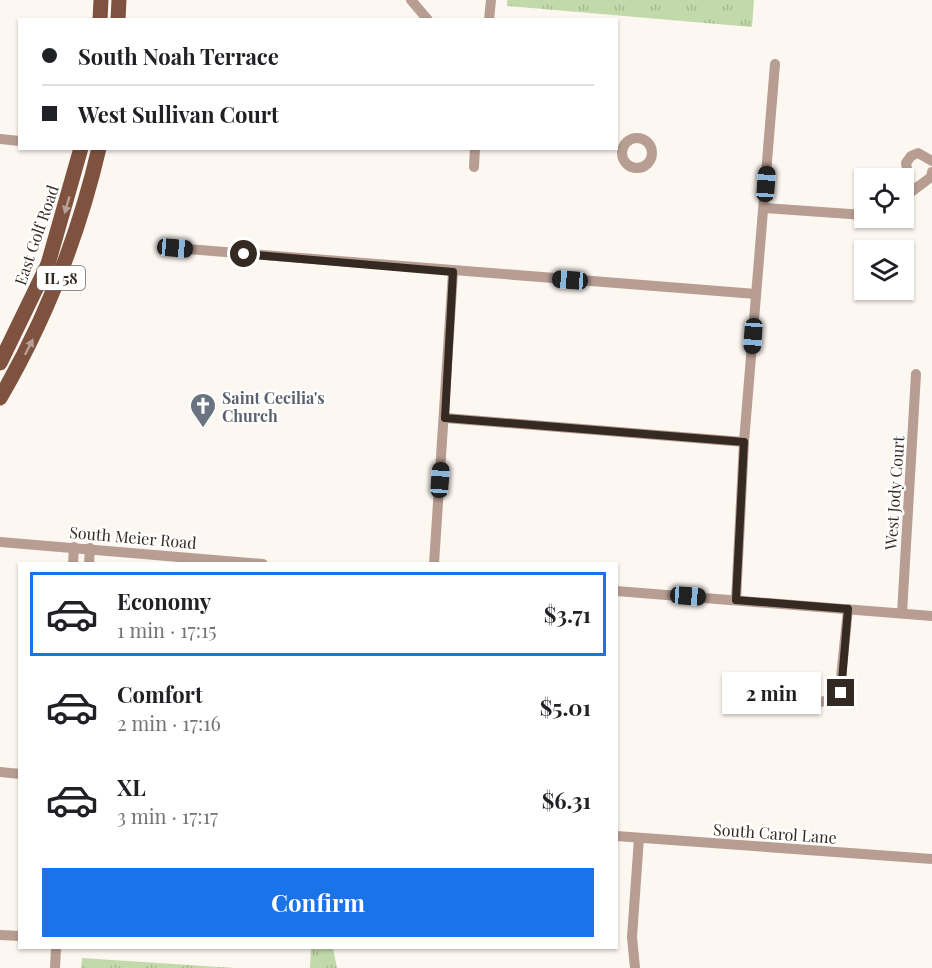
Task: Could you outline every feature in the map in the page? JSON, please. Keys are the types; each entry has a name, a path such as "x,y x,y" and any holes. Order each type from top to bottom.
{"main road":[{"path":"100,18 101,0"},
{"path":"118,18 119,0"},
{"name":"East Golf Road","path":"0,363 48,264 80,150"},
{"name":"IL 58","path":"0,398 41,323 63,272 80,224 98,150"}],"street":[{"path":"411,0 427,18"},
{"path":"489,18 492,0"},
{"path":"736,600 744,442 765,208 775,64"},
{"path":"0,139 18,141"},
{"path":"474,167 475,150"},
{"path":"906,168 906,163 911,156 918,153 932,161"},
{"path":"914,190 931,177 932,172"},
{"path":"765,208 854,214"},
{"path":"175,248 453,272 756,294"},
{"path":"434,562 453,272"},
{"name":"West Jody Court","path":"902,613 916,374"},
{"path":"445,418 744,442"},
{"name":"South Meier Road","path":"0,542 241,562"},
{"path":"73,562 74,547"},
{"path":"89,562 90,548"},
{"path":"618,591 932,616"},
{"path":"806,706 839,698 848,609"},
{"path":"0,772 18,774"},
{"name":"South Carol Lane","path":"618,836 932,859"},
{"path":"635,968 632,937 639,838"},
{"path":"0,935 18,936"},
{"path":"55,968 56,949"}],"green space":[{"path":"507,0 754,0 752,27 507,6"},
{"path":"311,949 333,949 337,968 310,968"},
{"path":"82,958 235,968 81,968"}],"place":[{"name":"Saint Cecilia's Church","path":"203,429"}],"route":[{"path":"244,254 453,272 445,418 744,442 736,600 848,609 841,693"}]}
